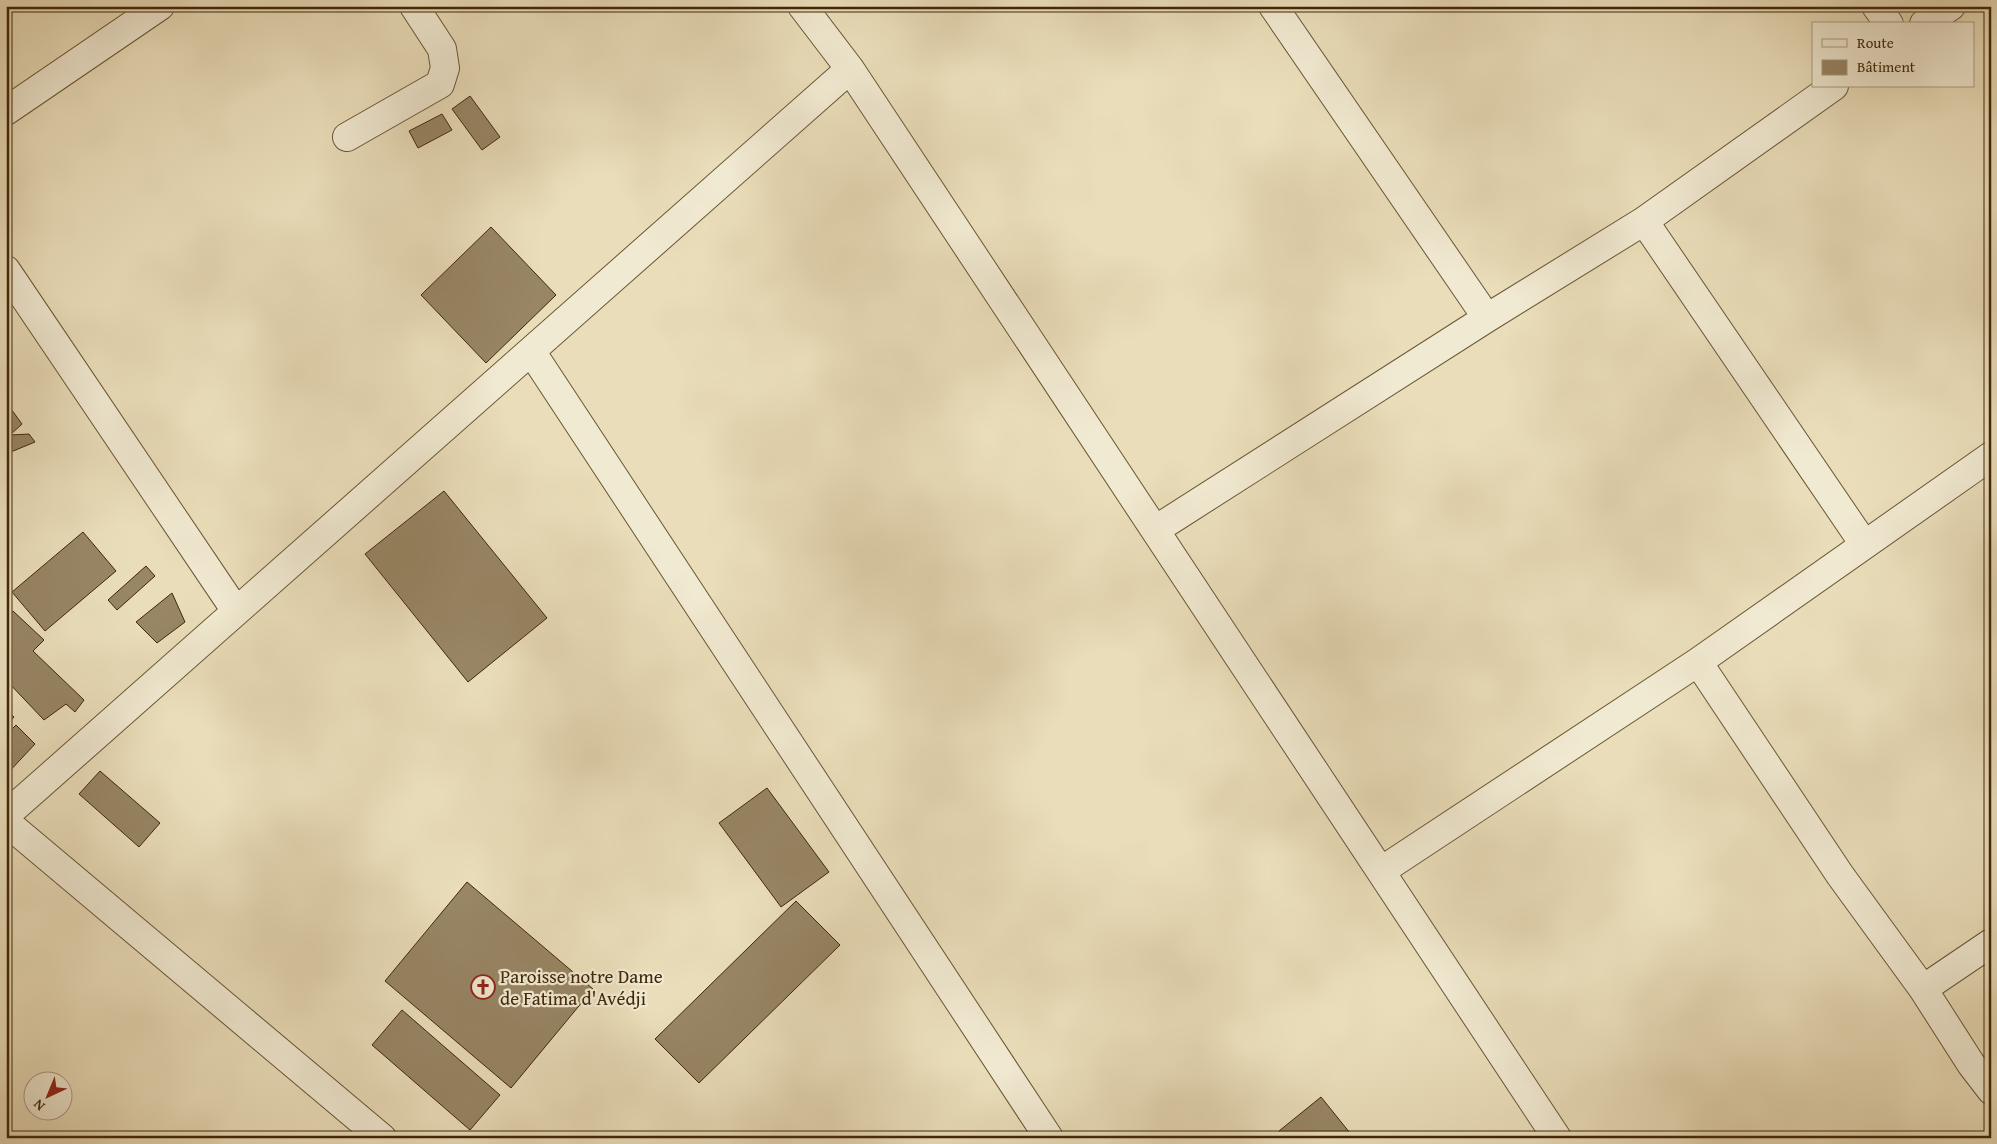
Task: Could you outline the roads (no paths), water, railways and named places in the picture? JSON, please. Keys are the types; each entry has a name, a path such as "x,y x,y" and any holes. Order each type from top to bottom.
{"street":[{"path":"6,111 160,6"},
{"path":"347,137 440,84 445,68 442,49 414,6"},
{"path":"802,6 850,69 1557,1138"},
{"path":"1273,6 1487,318"},
{"path":"1876,6 1887,22"},
{"path":"1927,22 1950,6"},
{"path":"6,815 850,69"},
{"path":"1155,530 1644,220 1831,88"},
{"path":"1644,220 1864,544"},
{"path":"6,270 236,611"},
{"path":"531,351 1049,1138"},
{"path":"1381,872 1698,662 1991,456"},
{"path":"1698,662 1840,875 1923,989 1971,1064 1991,1090"},
{"path":"6,822 382,1138"},
{"path":"1923,989 1991,943"}],"place":[{"name":"Paroisse notre Dame de Fatima d'Avédji","path":"483,987"}]}
